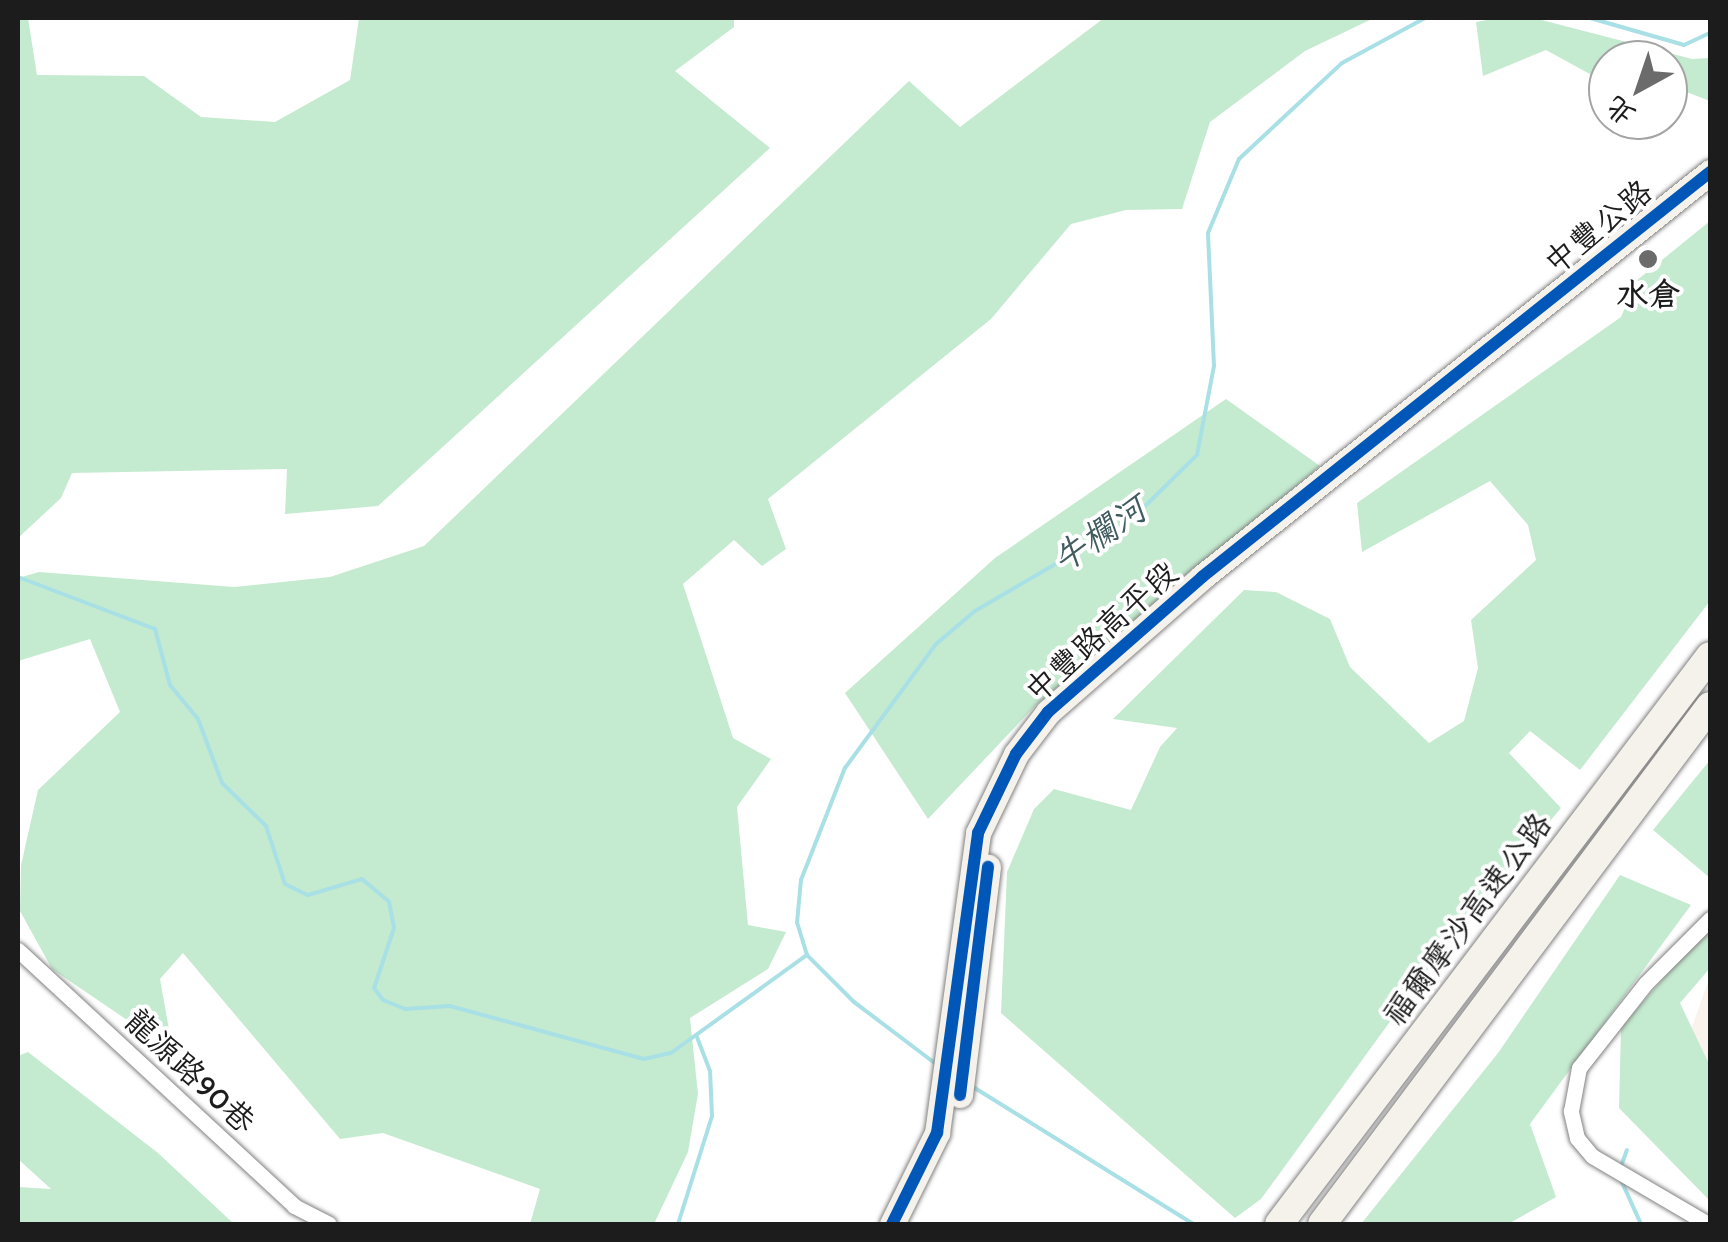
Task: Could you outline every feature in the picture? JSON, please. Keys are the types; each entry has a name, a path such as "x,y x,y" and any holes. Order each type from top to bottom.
{"highway":[{"name":"福爾摩沙高速公路","path":"1278,1224 1710,656"},
{"name":"福爾摩沙高速公路","path":"1322,1224 1710,706"}],"main road":[{"name":"中豐公路","path":"1528,330 1710,172"},
{"name":"中豐公路","path":"1528,330 1710,193"},
{"name":"中豐路高平段","path":"911,1224 944,1135 990,850 1026,753 1096,682 1365,458 1528,330"},
{"name":"中豐路高平段","path":"892,1224 944,1135"}],"street":[{"path":"1708,1224 1592,1156 1576,1138 1572,1110 1579,1068 1646,983 1710,919"},
{"name":"龍源路90巷","path":"18,950 294,1206 329,1224"}],"shaded area":[{"path":"1710,976 1710,1089 1684,1050"}],"green space":[{"path":"18,18 28,18 37,75 144,76 201,117 275,122 350,80 359,18 734,18 734,27 675,71 770,148 378,506 285,514 287,469 72,473 61,498 18,538"},
{"path":"1104,18 1374,18 1305,51 1210,122 1182,209 1126,210 1071,224 991,319 768,499 786,549 762,566 734,540 683,584 733,738 771,759 737,807 748,925 786,932 768,969 690,1018 698,1094 688,1152 654,1224 530,1224 540,1189 383,1133 340,1139 183,953 160,979 170,1035 130,1022 52,969 20,911 21,865 38,790 120,712 90,639 18,661 18,578 39,572 234,587 330,577 424,546 909,81 960,127"},
{"path":"1534,18 1619,40 1588,40 1588,73 1546,50 1483,76 1476,22"},
{"path":"1688,58 1710,58 1710,101 1688,93"},
{"path":"1710,221 1710,601 1580,770 1530,731 1509,753 1561,808 1445,946 1261,1199 1235,1218 1001,1013 1007,872 1034,809 1054,789 1131,810 1160,747 1177,728 1113,719 1244,590 1276,592 1330,619 1350,667 1429,743 1464,721 1478,668 1471,620 1536,560 1528,525 1490,481 1362,552 1357,503 1621,317 1636,281"},
{"path":"1226,399 1320,466 1036,705 928,819 845,693 995,558"},
{"path":"1710,760 1710,878 1653,830"},
{"path":"1620,875 1691,905 1530,1124 1556,1197 1508,1224 1361,1224 1498,1053"},
{"path":"1710,925 1710,968 1680,1003 1710,1066 1710,1201 1619,1108 1621,1027"},
{"path":"28,1052 158,1153 234,1224 18,1224 18,1187 51,1189 18,1159 18,1056"}],"waterway":[{"name":"牛欄河","path":"936,1064 854,1002 807,955 797,923 801,880 845,768 936,644 975,611 1131,520 1197,455 1214,366 1208,233 1239,159 1342,63 1425,18"},
{"name":"牛欄河","path":"1590,18 1684,45 1710,33"},
{"path":"18,577 155,629 170,685 198,719 222,783 266,826 285,884 308,895 362,879 389,902 394,928 374,988 383,1000 405,1009 450,1006 644,1059 671,1053 807,955"},
{"path":"678,1224 712,1116 710,1071 697,1037"},
{"path":"970,1085 1193,1224"},
{"path":"1620,1169 1627,1150"},
{"path":"1620,1178 1641,1224"}],"cycle path":[{"path":"892,1224 937,1133 978,833 1016,754 1048,712 1202,577 1710,172"},
{"path":"960,1095 988,867"}],"place":[{"name":"水倉","path":"1648,259"}]}
